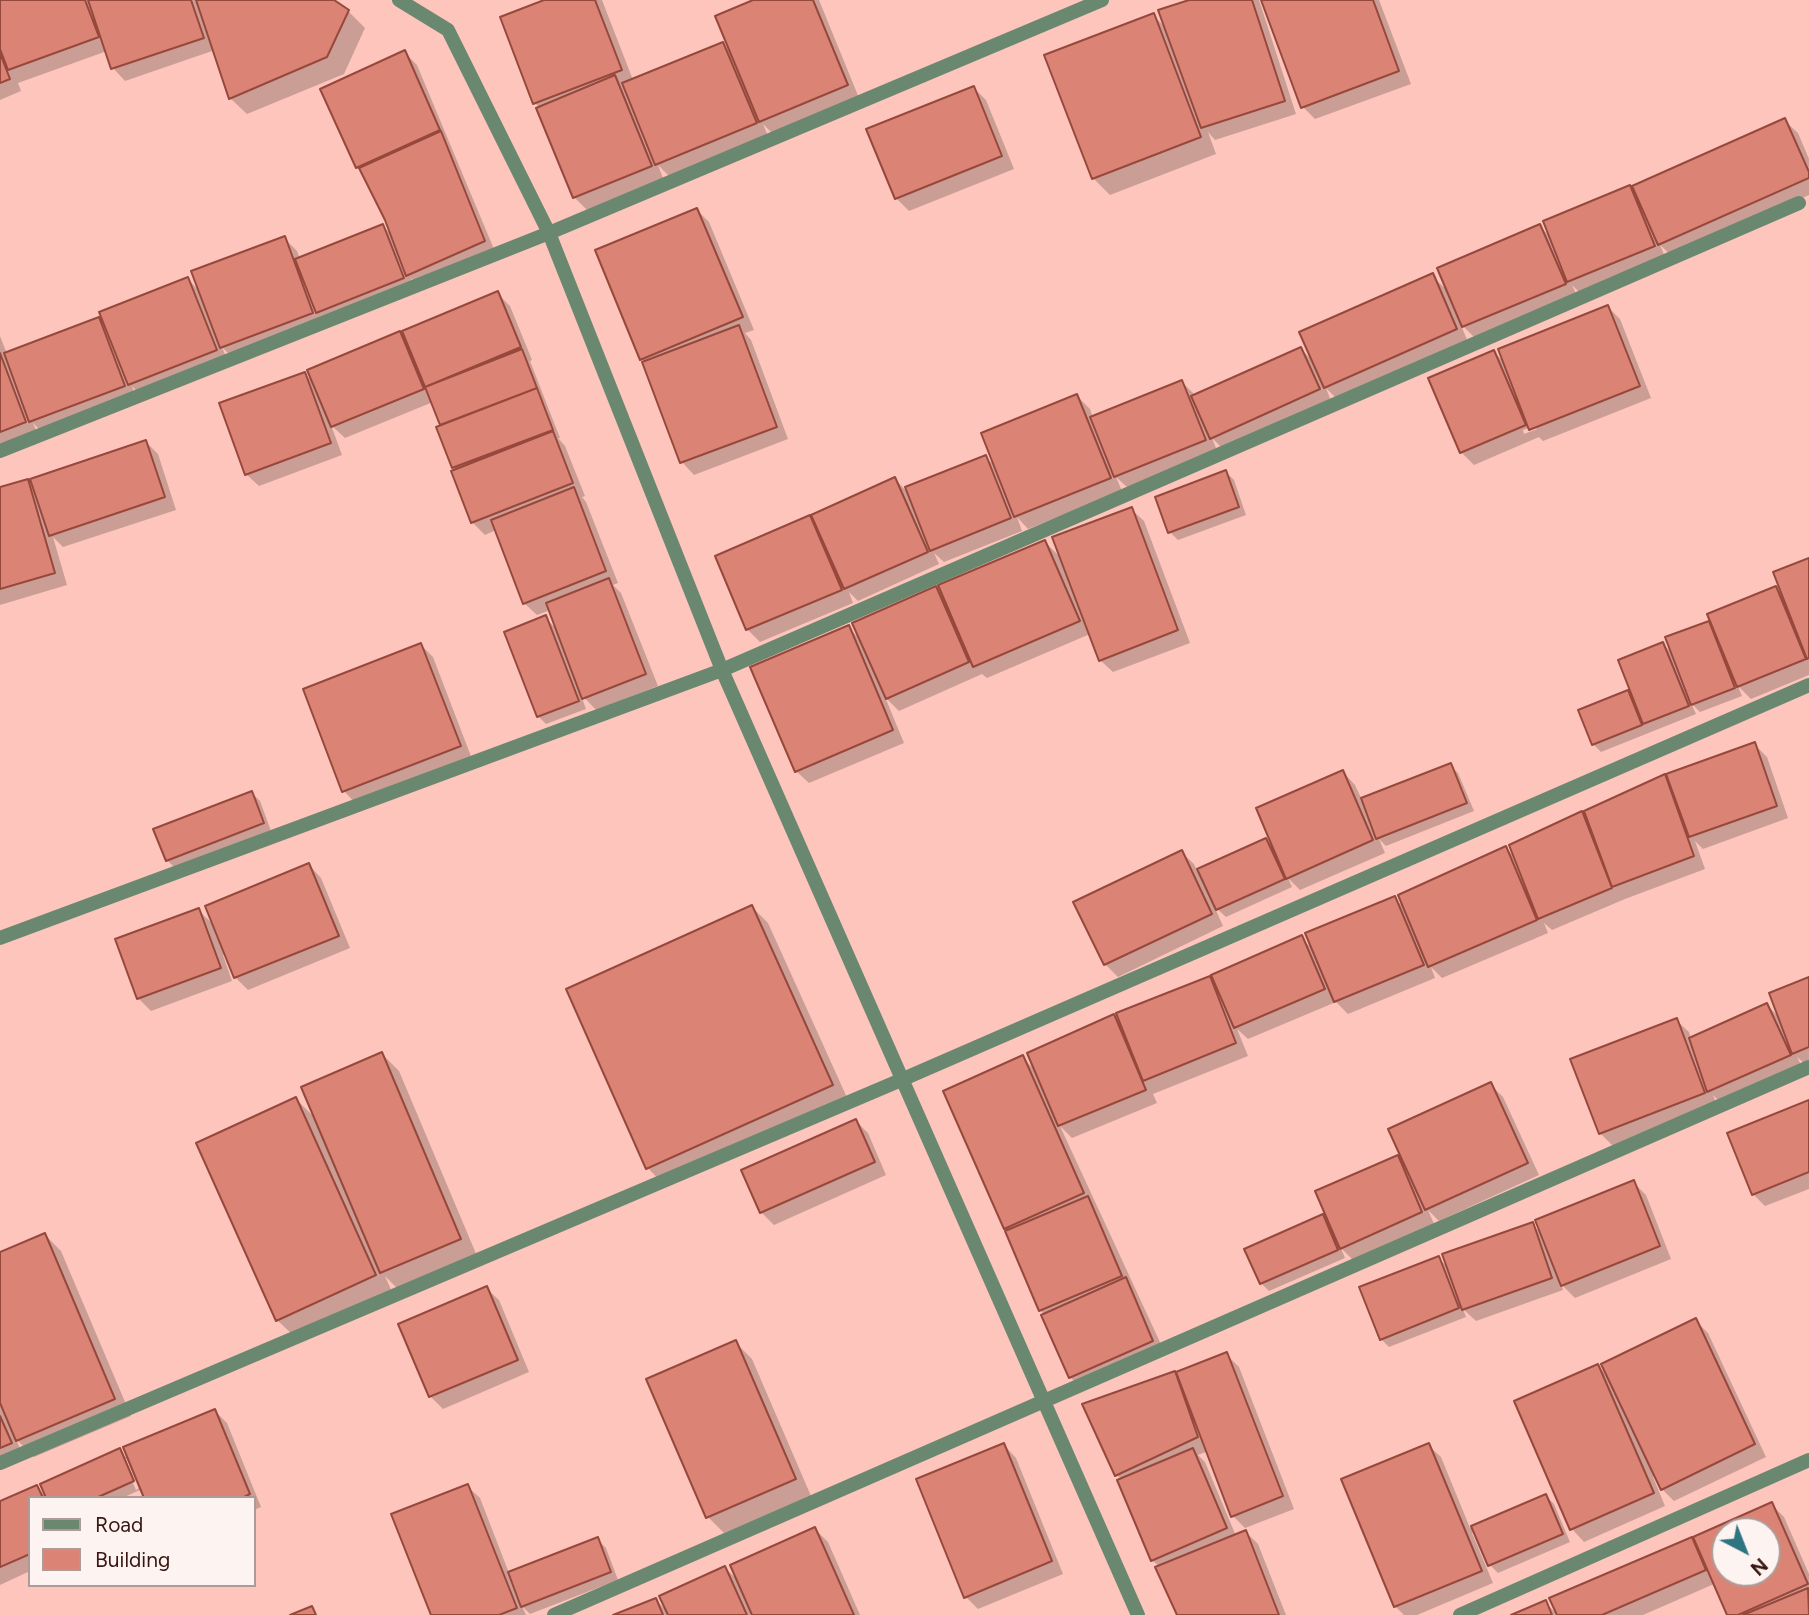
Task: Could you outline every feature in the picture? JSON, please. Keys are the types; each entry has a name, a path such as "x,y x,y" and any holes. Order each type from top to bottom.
{"street":[{"path":"399,0 448,30 549,233 722,670 1138,1615"},
{"path":"0,451 549,233 1102,0"},
{"path":"0,938 722,670 1799,203"},
{"path":"0,1463 901,1080 1809,685"},
{"path":"554,1615 1809,1067"},
{"path":"1461,1615 1809,1460"}],"building":[{"path":"0,0 85,0 99,37 8,70 0,49"},
{"path":"88,0 191,0 204,38 111,69"},
{"path":"196,0 334,0 349,10 327,57 229,99"},
{"path":"544,0 595,0 622,70 533,104 500,17"},
{"path":"753,0 813,0 848,85 759,122 715,16"},
{"path":"1189,0 1252,0 1285,101 1201,128 1158,10"},
{"path":"1261,0 1373,0 1399,71 1301,108"},
{"path":"1154,13 1201,137 1092,179 1044,55"},
{"path":"723,42 757,123 655,165 622,83"},
{"path":"405,50 440,130 356,168 320,89"},
{"path":"0,53 10,79 0,83"},
{"path":"615,75 652,166 573,198 536,108"},
{"path":"974,86 1002,156 895,199 866,129"},
{"path":"1785,118 1809,172 1809,178 1658,245 1632,186"},
{"path":"441,131 485,241 406,276 385,220 359,168"},
{"path":"1630,185 1655,246 1567,282 1543,221"},
{"path":"697,208 743,317 640,360 595,250"},
{"path":"383,224 404,278 316,313 295,259"},
{"path":"1540,224 1566,284 1462,327 1437,268"},
{"path":"285,236 313,313 220,348 191,271"},
{"path":"1433,273 1457,329 1324,388 1299,332"},
{"path":"188,277 217,350 128,385 99,312"},
{"path":"498,291 521,347 425,387 402,331"},
{"path":"1608,305 1640,386 1529,430 1498,349"},
{"path":"99,317 125,386 29,422 4,353"},
{"path":"739,325 777,427 680,463 642,362"},
{"path":"400,331 424,389 331,427 307,370"},
{"path":"1301,347 1320,389 1210,439 1191,396"},
{"path":"522,349 537,388 440,425 425,387"},
{"path":"1494,350 1526,425 1460,453 1428,378"},
{"path":"0,353 26,422 0,432"},
{"path":"305,372 331,443 245,475 219,403"},
{"path":"1182,380 1206,440 1114,477 1090,417"},
{"path":"537,388 553,430 452,468 436,427"},
{"path":"1077,394 1111,478 1014,517 981,433"},
{"path":"553,431 573,483 471,523 451,471"},
{"path":"146,440 165,497 49,536 30,479"},
{"path":"986,455 1011,518 930,551 905,487"},
{"path":"1226,470 1239,507 1168,533 1155,497"},
{"path":"895,477 928,552 844,589 811,515"},
{"path":"28,479 55,573 0,589 0,487"},
{"path":"574,487 606,571 523,604 491,520"},
{"path":"1132,507 1178,630 1099,661 1052,537"},
{"path":"810,515 842,590 746,630 715,556"},
{"path":"1045,540 1080,621 973,667 938,585"},
{"path":"1809,558 1809,658 1807,659 1773,572"},
{"path":"609,578 646,674 582,699 546,603"},
{"path":"936,586 969,662 886,699 852,623"},
{"path":"1776,586 1806,659 1737,687 1707,614"},
{"path":"546,615 579,701 537,717 504,632"},
{"path":"1709,621 1735,688 1691,705 1665,637"},
{"path":"849,625 893,730 795,772 750,667"},
{"path":"1663,642 1689,706 1643,724 1618,660"},
{"path":"421,643 461,746 342,792 303,689"},
{"path":"1628,690 1642,725 1592,745 1578,710"},
{"path":"1755,742 1777,806 1689,837 1666,774"},
{"path":"1451,763 1467,803 1376,839 1361,798"},
{"path":"1343,770 1373,840 1286,879 1256,808"},
{"path":"1665,774 1694,856 1612,887 1584,811"},
{"path":"252,791 264,823 166,861 153,829"},
{"path":"1582,811 1612,888 1538,919 1509,845"},
{"path":"1266,838 1285,879 1216,910 1197,869"},
{"path":"1506,846 1537,920 1428,967 1398,895"},
{"path":"1182,850 1212,914 1104,965 1073,902"},
{"path":"309,863 339,936 234,978 205,906"},
{"path":"1395,896 1424,965 1334,1002 1305,933"},
{"path":"752,905 833,1085 646,1169 566,989"},
{"path":"199,908 221,968 137,999 115,939"},
{"path":"1302,935 1325,989 1234,1028 1211,975"},
{"path":"1210,976 1236,1043 1143,1081 1116,1013"},
{"path":"1809,977 1809,1047 1792,1054 1769,993"},
{"path":"1767,1003 1791,1055 1707,1092 1689,1038"},
{"path":"1114,1014 1146,1090 1058,1126 1027,1053"},
{"path":"1677,1018 1705,1093 1599,1134 1570,1059"},
{"path":"382,1052 461,1239 380,1273 301,1087"},
{"path":"1023,1055 1084,1193 1004,1229 943,1091"},
{"path":"1491,1082 1528,1163 1425,1210 1388,1129"},
{"path":"296,1097 376,1275 276,1321 196,1143"},
{"path":"1809,1100 1809,1172 1752,1195 1727,1133"},
{"path":"856,1119 875,1162 760,1213 741,1170"},
{"path":"1398,1155 1422,1212 1340,1249 1315,1191"},
{"path":"1634,1180 1660,1246 1561,1286 1535,1220"},
{"path":"1088,1196 1122,1276 1039,1311 1005,1231"},
{"path":"1323,1214 1338,1250 1260,1284 1244,1249"},
{"path":"1533,1222 1552,1278 1462,1310 1442,1254"},
{"path":"45,1233 115,1399 16,1441 0,1403 0,1252"},
{"path":"1439,1256 1459,1308 1380,1340 1359,1287"},
{"path":"1126,1277 1153,1341 1069,1378 1041,1315"},
{"path":"487,1286 518,1360 429,1397 398,1324"},
{"path":"1696,1318 1755,1444 1661,1490 1601,1364"},
{"path":"736,1340 796,1479 706,1518 646,1379"},
{"path":"1227,1352 1283,1496 1231,1517 1176,1372"},
{"path":"1598,1364 1654,1493 1570,1530 1514,1401"},
{"path":"1175,1371 1198,1437 1115,1476 1082,1404"},
{"path":"215,1409 250,1494 143,1496 123,1447"},
{"path":"0,1416 12,1443 0,1448"},
{"path":"1004,1443 1052,1561 964,1598 916,1479"},
{"path":"1429,1443 1482,1571 1394,1607 1341,1479"},
{"path":"120,1448 134,1481 100,1496 45,1496 40,1484"},
{"path":"1193,1448 1227,1528 1151,1561 1117,1480"},
{"path":"468,1484 517,1608 499,1615 431,1615 391,1514"},
{"path":"37,1485 42,1496 28,1496 28,1555 0,1567 0,1501"},
{"path":"1546,1494 1563,1534 1488,1566 1471,1526"},
{"path":"1772,1502 1779,1517 1738,1517"},
{"path":"1781,1522 1808,1584 1738,1615 1727,1615 1715,1587 1781,1587"},
{"path":"815,1527 854,1615 752,1615 730,1565"},
{"path":"1711,1529 1711,1578 1693,1537"},
{"path":"1246,1530 1279,1615 1177,1615 1155,1567"},
{"path":"598,1537 611,1572 521,1607 508,1572"},
{"path":"1692,1537 1706,1570 1602,1615 1557,1615 1549,1598"},
{"path":"725,1566 747,1615 668,1615 659,1596"},
{"path":"1808,1588 1809,1615 1743,1615"},
{"path":"656,1598 663,1615 613,1615"},
{"path":"1546,1600 1552,1615 1511,1615"},
{"path":"312,1606 316,1615 290,1615"}]}
